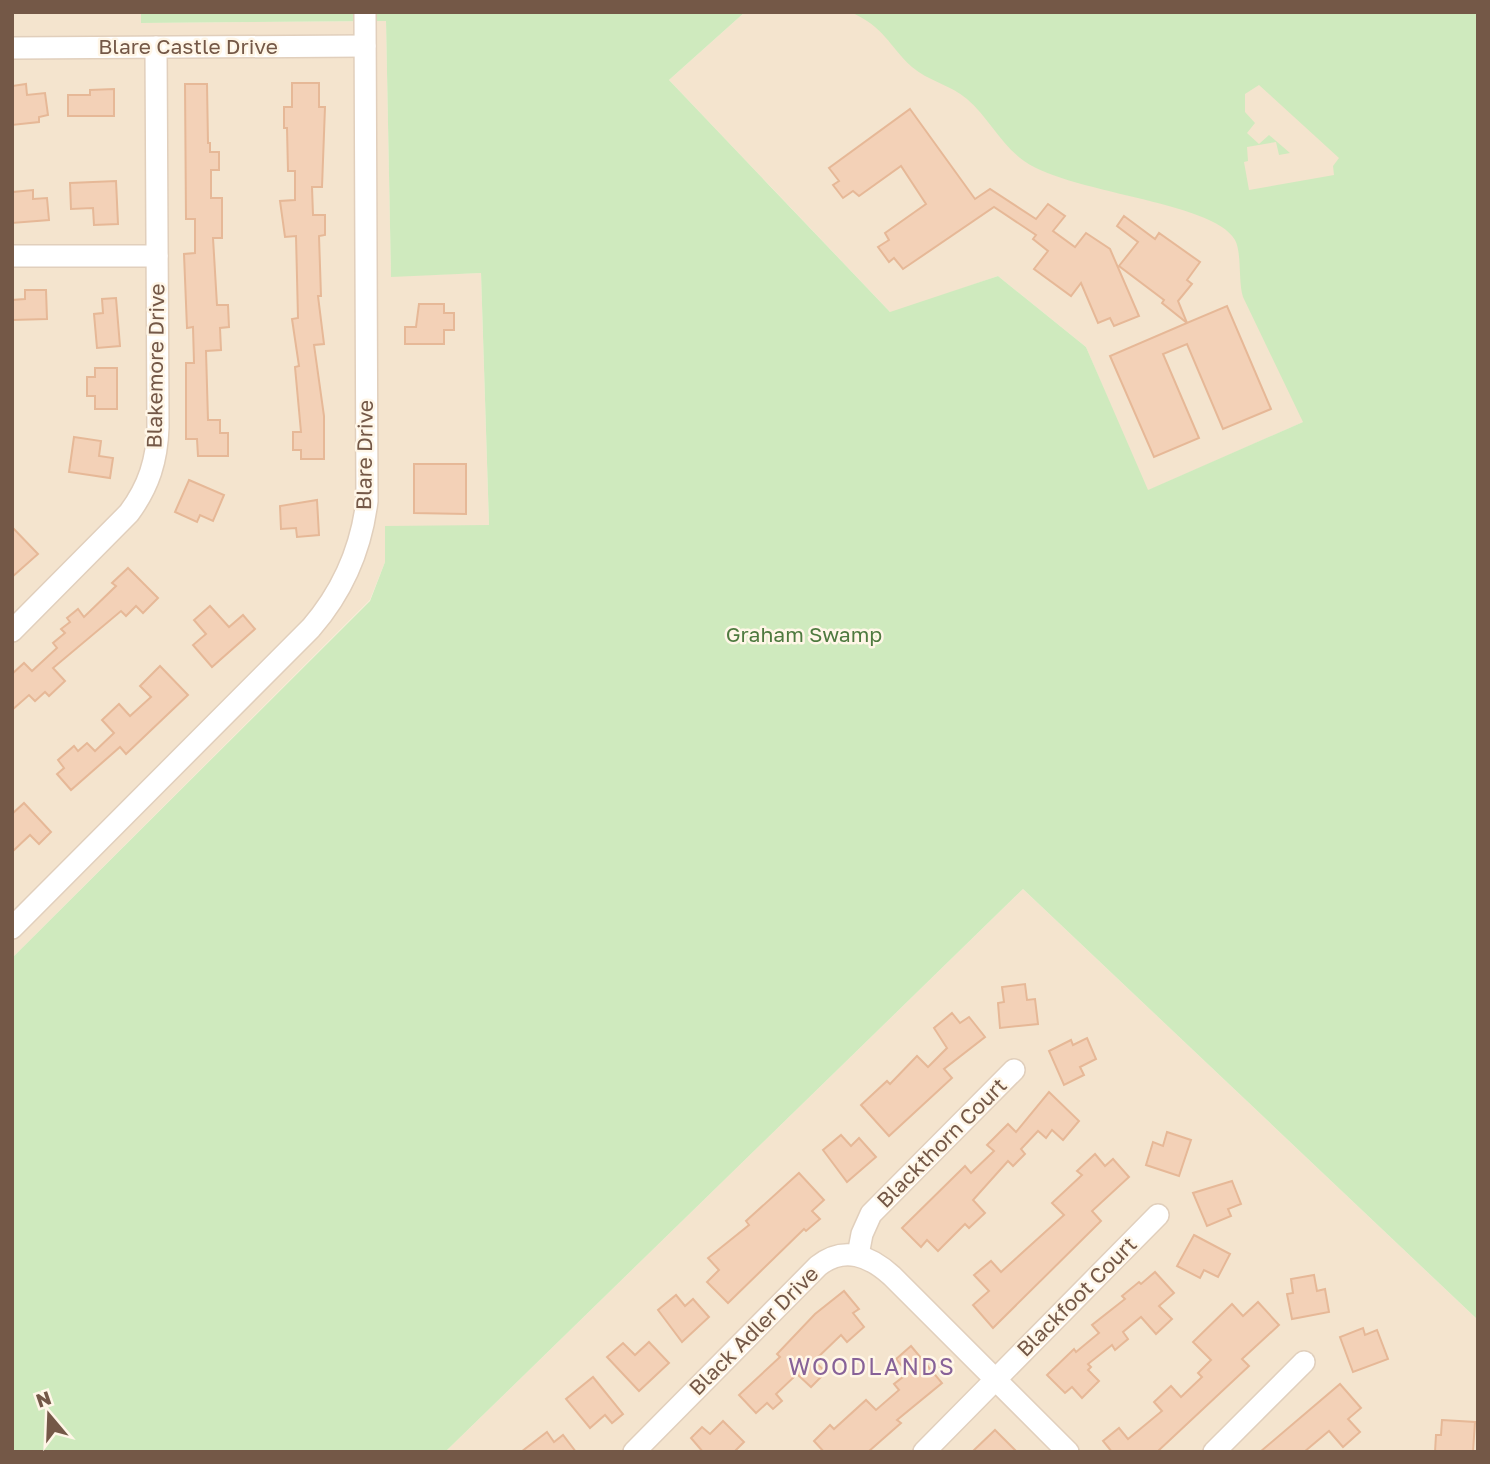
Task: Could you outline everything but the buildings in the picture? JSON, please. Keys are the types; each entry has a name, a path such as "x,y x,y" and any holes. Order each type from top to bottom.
{"street":[{"name":"Blare Drive","path":"12,928 311,628 337,593 356,552 367,501 365,12"},
{"name":"Blare Castle Drive","path":"12,48 365,46"},
{"name":"Blakemore Drive","path":"12,631 125,518 150,478 157,442 156,47"},
{"path":"12,256 157,256"},
{"name":"Blackthorn Court","path":"858,1255 865,1226 876,1208 1014,1070"},
{"name":"Blackfoot Court","path":"924,1452 1158,1215"},
{"path":"858,1255 884,1269 1068,1452"},
{"name":"Black Adler Drive","path":"634,1452 818,1266 835,1256 858,1255"},
{"path":"1214,1452 1304,1362"}],"shaded area":[{"path":"12,12 141,12 141,23 386,21 391,276 481,273 489,526 385,526 385,562 370,600 12,958"},
{"path":"745,12 1294,12 1363,144 1371,392 1147,491 1086,347 998,276 891,313 669,80"},
{"path":"1023,889 1478,1320 1478,1452 445,1452"}],"green space":[{"name":"Graham Swamp","path":"141,12 745,12 669,80 890,312 998,276 1086,347 1148,490 1303,422 1243,297 1235,240 1221,226 1198,215 1069,180 1041,170 1020,158 967,99 918,72 879,30 850,12 1478,12 1478,1320 1023,889 445,1452 12,1452 12,958 370,601 385,562 385,526 489,525 481,273 391,277 386,21 141,23","holes":["1259,85 1339,158 1333,166 1334,175 1249,190 1244,162 1248,161 1247,147 1276,142 1279,155 1290,153 1269,135 1259,144 1247,133 1255,123 1245,112 1245,94"]}],"district":[{"name":"WOODLANDS","path":"872,1367"}]}
